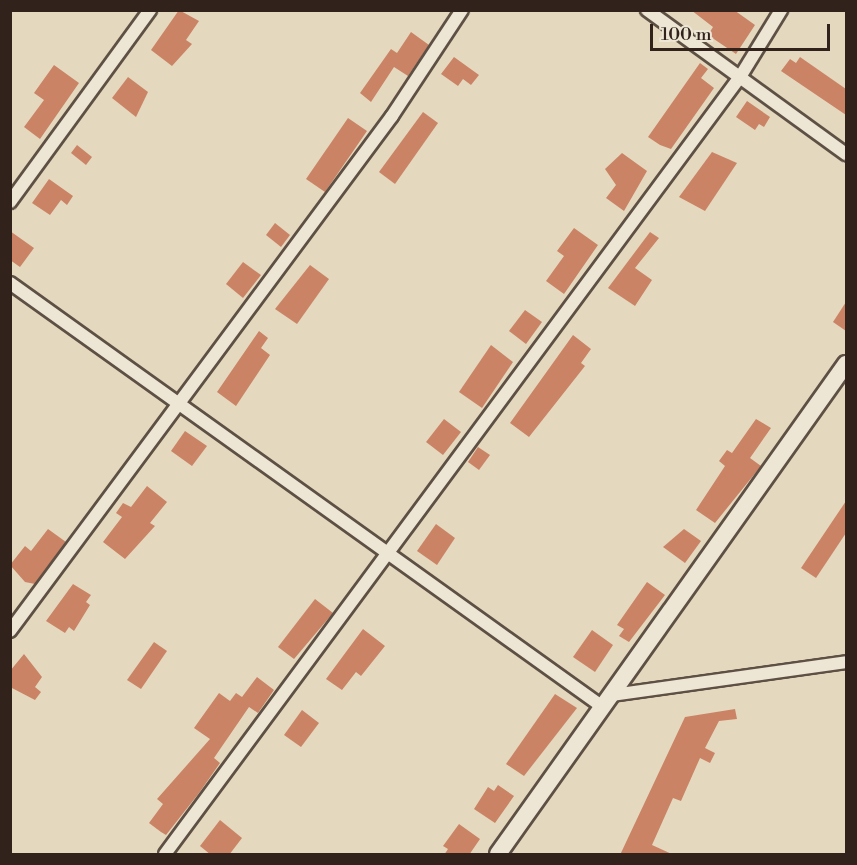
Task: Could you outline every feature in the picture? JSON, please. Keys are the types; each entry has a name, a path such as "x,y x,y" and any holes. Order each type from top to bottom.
{"street":[{"path":"10,202 150,10"},
{"path":"10,631 392,116 462,10"},
{"path":"647,10 846,154"},
{"path":"165,855 740,77 781,10"},
{"path":"10,284 177,408 387,554 607,701 846,662"},
{"path":"498,855 846,364"}],"building":[{"path":"179,10 199,21 186,40 192,44 172,66 151,50"},
{"path":"691,10 734,10 755,25 736,54 708,35 713,27"},
{"path":"411,32 429,45 408,76 394,67 371,102 360,93 391,49 397,53"},
{"path":"454,57 479,75 471,85 463,79 458,86 441,74"},
{"path":"800,57 846,89 846,115 781,71 790,59 796,63"},
{"path":"700,63 708,69 701,78 714,88 671,149 660,145 648,137"},
{"path":"54,65 79,83 40,139 24,127 44,100 34,93"},
{"path":"128,77 148,92 136,117 112,98"},
{"path":"747,101 770,117 764,127 759,124 755,130 736,117"},
{"path":"423,112 438,123 395,184 379,172"},
{"path":"348,118 367,131 325,192 306,179"},
{"path":"77,145 92,157 86,165 71,153"},
{"path":"712,152 737,163 705,211 679,197"},
{"path":"622,153 647,171 624,211 606,198 616,185 605,169"},
{"path":"49,179 73,196 67,205 61,200 50,215 32,203"},
{"path":"275,223 290,235 281,247 266,235"},
{"path":"574,228 598,245 564,294 546,281 564,256 557,251"},
{"path":"10,231 34,248 20,267 10,260"},
{"path":"650,232 659,238 635,268 652,280 635,306 608,288"},
{"path":"243,262 261,275 243,298 226,284"},
{"path":"310,265 329,279 297,324 275,309"},
{"path":"846,302 846,331 833,322"},
{"path":"525,310 542,322 526,344 509,331"},
{"path":"259,331 268,338 261,348 270,355 236,406 217,392"},
{"path":"573,335 591,349 581,363 585,366 529,437 510,423"},
{"path":"491,345 513,362 482,408 459,392"},
{"path":"444,419 461,432 443,455 426,442"},
{"path":"756,419 771,428 750,458 761,466 715,523 696,510 725,466 719,461 727,450 732,453"},
{"path":"185,431 207,446 192,466 171,451"},
{"path":"478,447 490,455 479,470 468,462"},
{"path":"147,486 167,502 150,523 155,526 125,559 103,542 122,517 116,513 123,503 131,507"},
{"path":"846,501 846,533 816,578 801,568"},
{"path":"436,524 455,538 437,565 417,551"},
{"path":"48,529 66,542 35,584 25,582 10,565 25,546 31,551"},
{"path":"684,529 701,541 685,563 663,547"},
{"path":"647,582 665,595 629,642 619,636 624,629 617,625"},
{"path":"73,584 91,595 86,602 90,605 74,631 69,627 65,633 46,621"},
{"path":"315,599 333,613 294,659 278,647"},
{"path":"363,629 385,646 361,676 356,672 342,690 326,679"},
{"path":"592,630 613,645 595,672 573,657"},
{"path":"154,642 167,651 141,689 127,680"},
{"path":"24,654 42,677 35,687 41,692 35,700 10,687 10,671"},
{"path":"257,677 274,690 258,713 249,707 214,758 220,763 166,835 149,823 163,804 157,799 210,739 194,728 219,693 230,701 236,693 242,697"},
{"path":"555,694 577,708 524,776 506,764"},
{"path":"735,709 737,719 719,721 705,748 715,753 710,763 700,758 681,801 673,798 652,845 674,855 620,855 685,717"},
{"path":"302,710 319,723 301,747 284,735"},
{"path":"498,785 514,796 495,823 474,809 488,787 494,791"},
{"path":"220,820 242,838 229,855 211,855 200,846"},
{"path":"459,824 480,839 469,855 444,855 448,849 443,846"}]}
